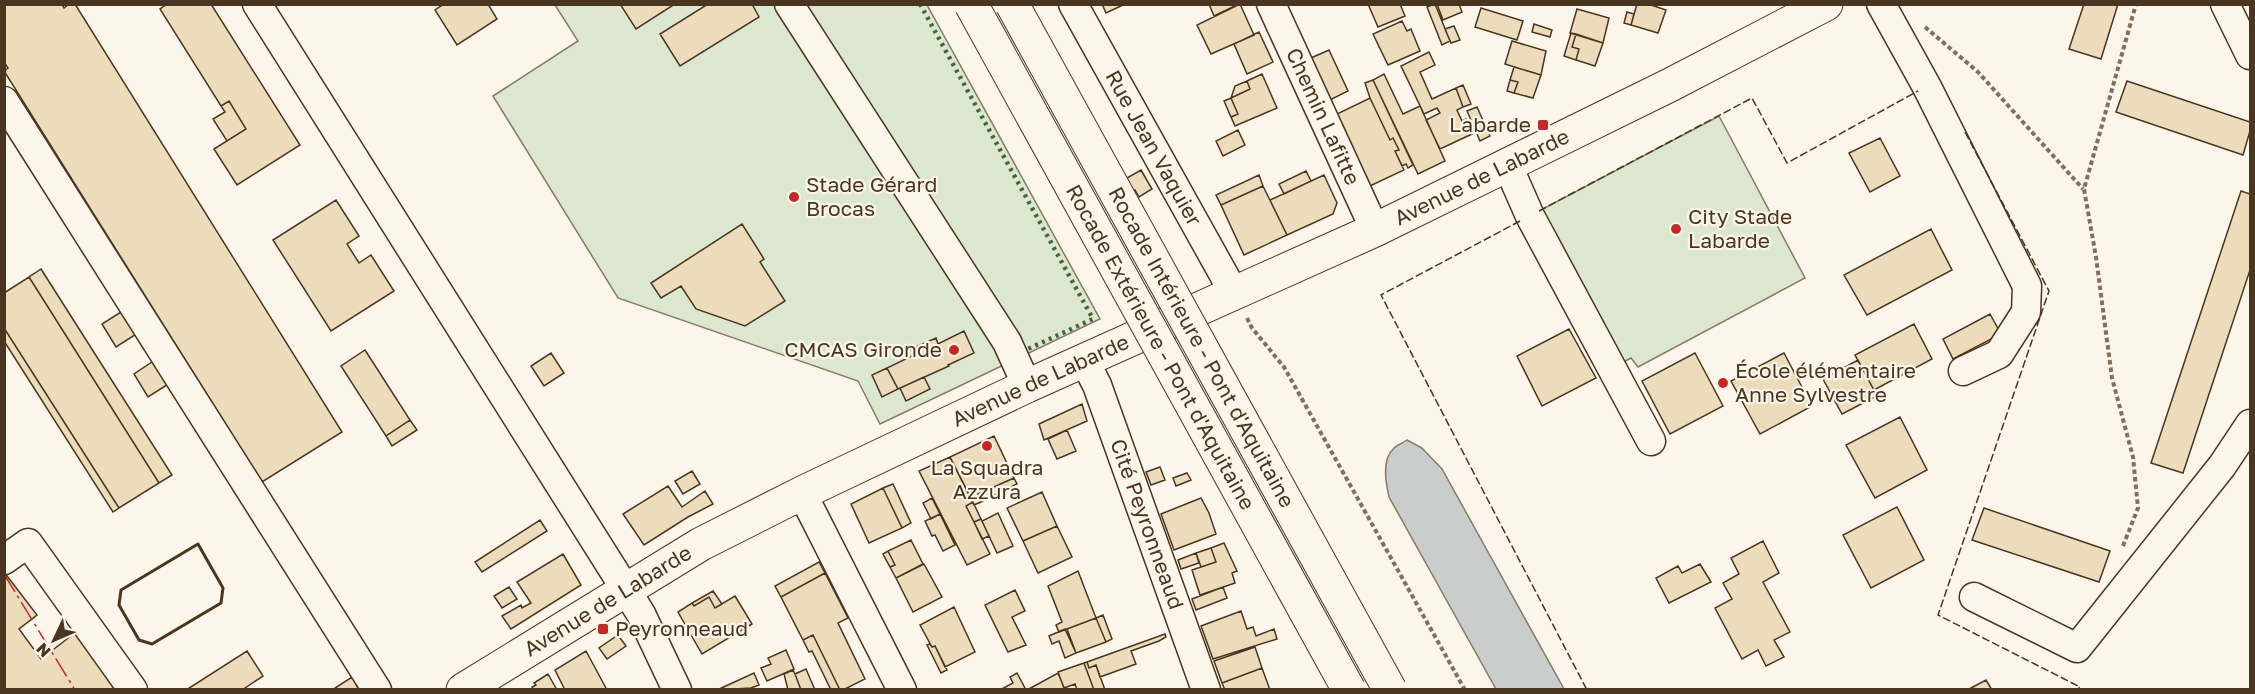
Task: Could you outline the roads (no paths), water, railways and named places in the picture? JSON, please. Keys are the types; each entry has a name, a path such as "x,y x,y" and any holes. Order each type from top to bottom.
{"main road":[{"name":"Rocade Extérieure - Pont d'Aquitaine","path":"971,4 1349,690"},
{"name":"Rocade Intérieure - Pont d'Aquitaine","path":"1012,4 1390,690"},
{"name":"Avenue de Labarde","path":"484,684 701,544 802,493 1027,386 1375,230 1508,166 1826,4"}],"street":[{"path":"257,4 627,590 677,690"},
{"path":"789,4 1007,342 1027,386"},
{"name":"Rue Jean Vaquier","path":"1073,4 1234,293"},
{"name":"Chemin Lafitte","path":"1271,4 1375,230"},
{"path":"2225,4 2250,55"},
{"path":"1881,5 1926,87 2027,286 2026,312 1999,354 1963,371"},
{"path":"4,101 377,690"},
{"path":"1508,166 1530,216 1651,441"},
{"name":"Cité Peyronneaud","path":"1084,360 1097,385 1206,690"},
{"path":"1974,597 2077,648 2222,466 2250,424"},
{"path":"802,493 902,690"},
{"path":"4,560 28,543 134,690"}],"place":[{"name":"Labarde","path":"1543,125"},
{"name":"Stade Gérard Brocas","path":"794,197"},
{"name":"City Stade Labarde","path":"1676,229"},
{"name":"CMCAS Gironde","path":"954,350"},
{"name":"École élémentaire Anne Sylvestre","path":"1723,383"},
{"name":"La Squadra Azzura","path":"987,446"},
{"name":"Peyronneaud","path":"603,629"}]}
